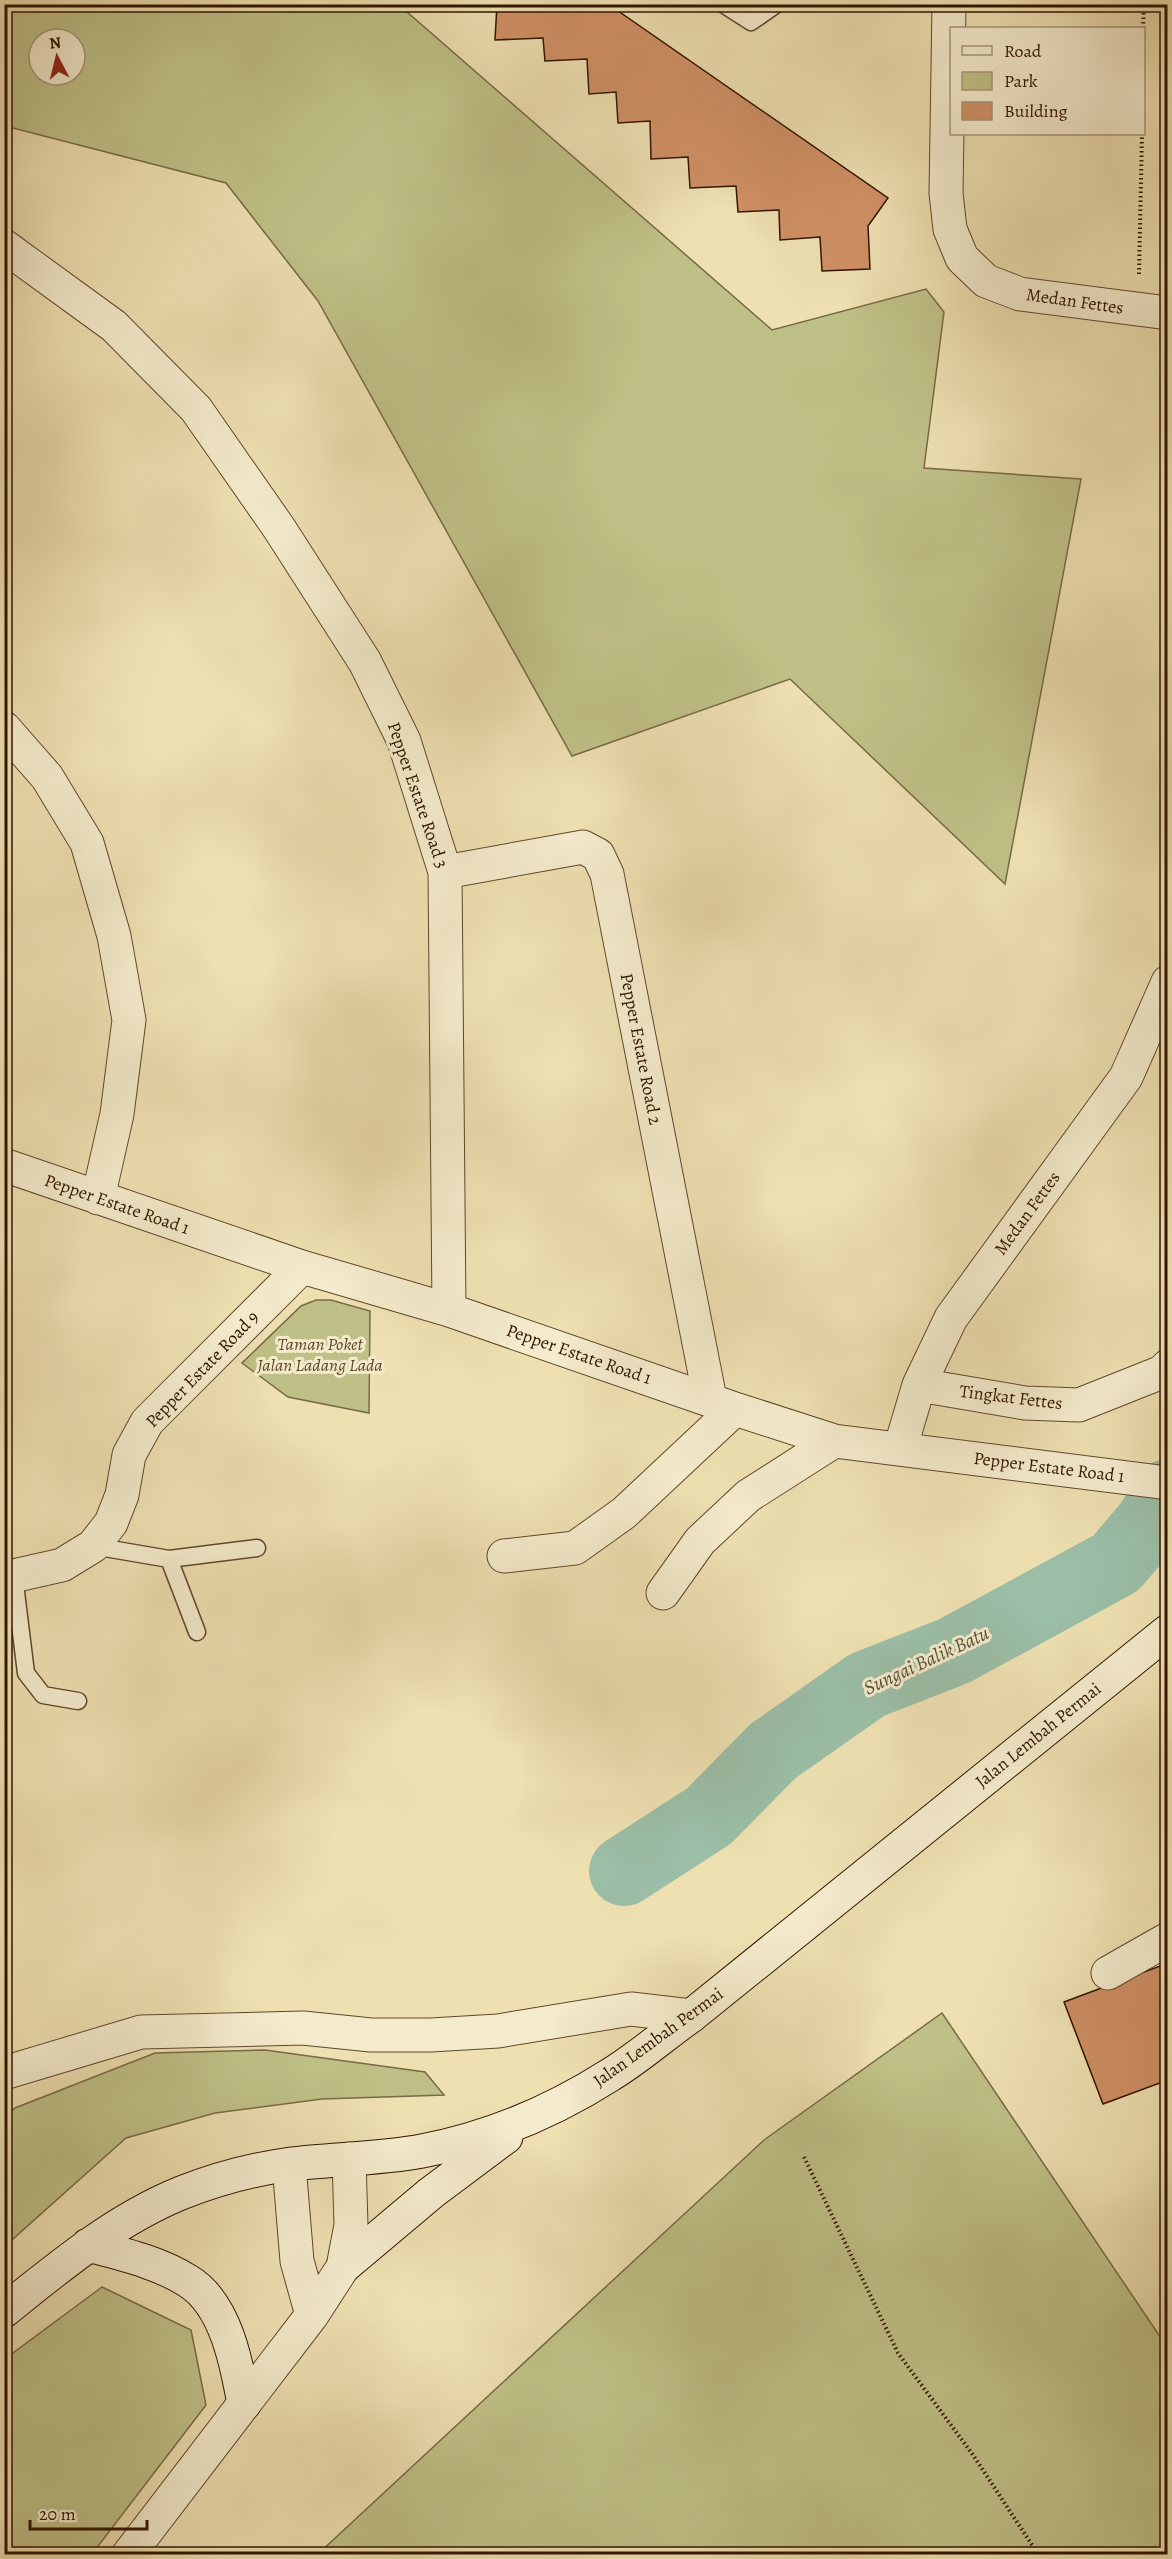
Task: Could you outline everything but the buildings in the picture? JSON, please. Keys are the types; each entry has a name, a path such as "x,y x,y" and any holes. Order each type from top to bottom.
{"street":[{"name":"Medan Fettes","path":"949,4 946,193 950,229 962,258 986,281 1020,294 1167,313"},
{"name":"Pepper Estate Road 3","path":"4,246 114,326 196,409 279,528 365,662 404,741 445,872 449,1310"},
{"path":"4,728 46,777 87,843 114,936 129,1020 117,1114 98,1198"},
{"name":"Pepper Estate Road 2","path":"445,872 583,847 598,855 607,874 723,1404"},
{"name":"Medan Fettes","path":"900,1449 919,1385 951,1318 1126,1077 1167,985"},
{"name":"Pepper Estate Road 1","path":"4,1166 302,1268 449,1310 834,1441 1157,1481"},
{"name":"Pepper Estate Road 9","path":"93,1546 111,1523 122,1495 129,1455 147,1422 302,1268"},
{"name":"Tingkat Fettes","path":"919,1385 1025,1403 1079,1405 1162,1372 1167,1366"},
{"path":"504,1556 574,1548 624,1513 723,1404"},
{"path":"663,1593 700,1541 748,1496 834,1441"},
{"path":"9,1577 62,1565 93,1546"},
{"name":"Jalan Lembah Permai","path":"4,2311 88,2245 140,2213 181,2193 232,2175 289,2164 420,2151 473,2139 529,2120 612,2074 691,2016 1167,1631"},
{"path":"1108,1973 1167,1940"},
{"path":"4,2073 141,2032 303,2028 371,2035 431,2035 498,2031 631,2009 691,2016"},
{"path":"129,2554 312,2315 343,2267 431,2193 529,2120"},
{"path":"343,2267 351,2225 349,2159"},
{"path":"289,2164 297,2261 312,2315"},
{"path":"88,2245 151,2263 190,2282 213,2305 234,2352 244,2404"}],"lane":[{"path":"723,4 751,22 777,4"},
{"path":"93,1546 169,1559 257,1548"},
{"path":"169,1559 197,1632"},
{"path":"9,1577 26,1672 43,1695 78,1701"}],"path":[{"path":"1143,27 1144,4"},
{"path":"1140,254 1142,135"},
{"path":"804,2157 898,2353 973,2455 1038,2554"}],"green space":[{"path":"4,5 399,5 772,330 926,289 944,312 924,468 1081,479 1005,884 790,679 572,756 318,301 226,183 5,126"},
{"name":"Taman Poket Jalan Ladang Lada","path":"316,1300 331,1300 370,1311 369,1413 288,1397 242,1363 301,1306"},
{"path":"942,2013 1167,2347 1167,2554 318,2554 764,2140"},
{"path":"265,2050 425,2072 444,2095 322,2099 215,2113 126,2138 5,2246 5,2116 15,2108 155,2053"},
{"path":"102,2287 191,2330 206,2405 92,2554 5,2554 5,2359"}],"waterway":[{"name":"Sungai Balik Batu","path":"624,1871 709,1816 773,1751 867,1685 954,1651 1116,1563 1149,1524 1168,1494"}]}
